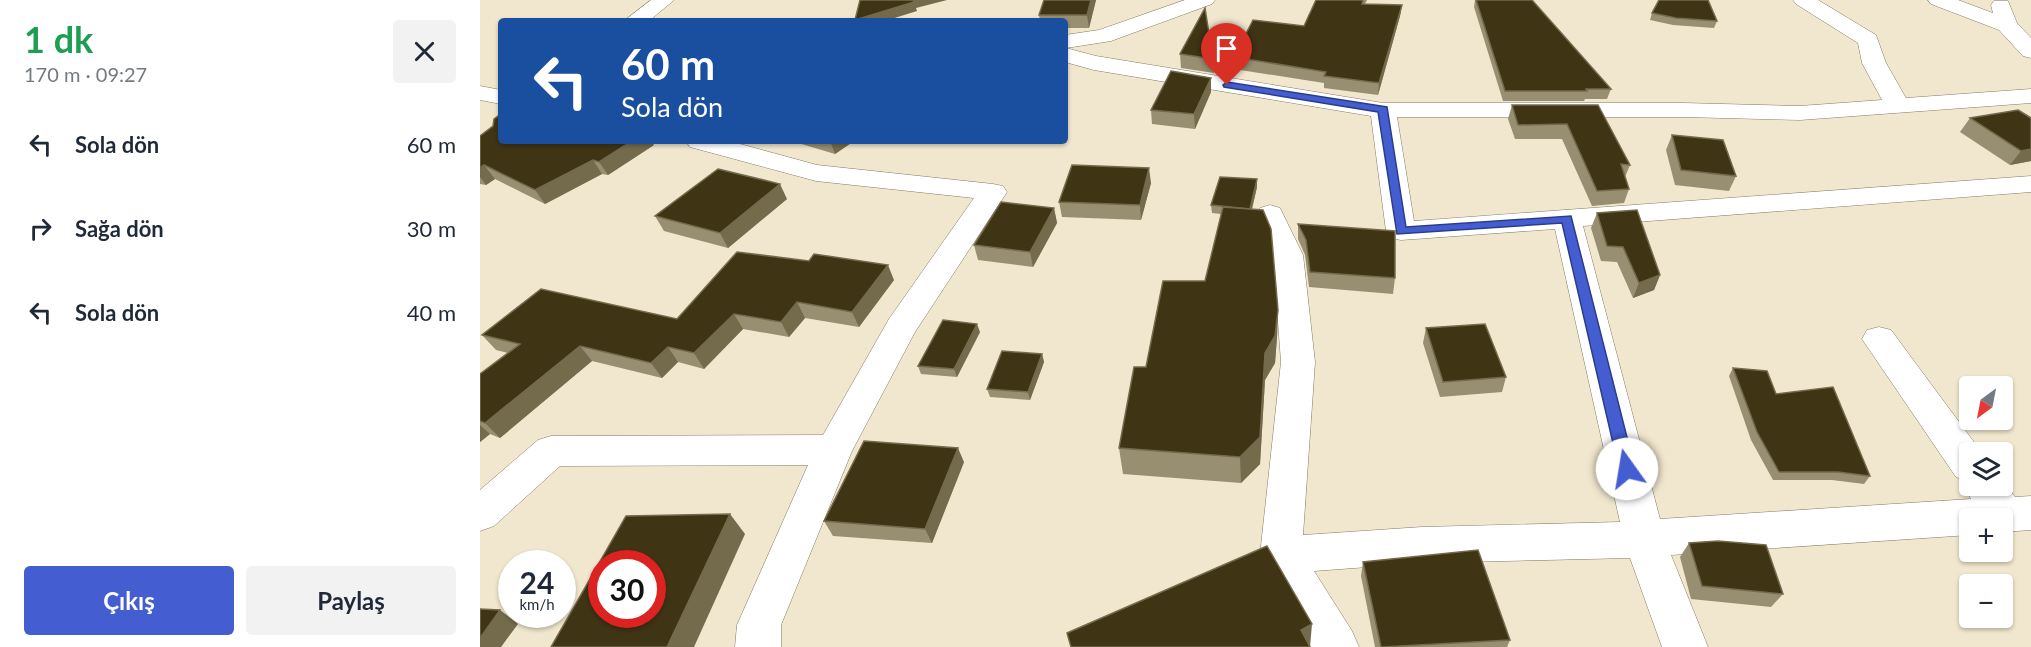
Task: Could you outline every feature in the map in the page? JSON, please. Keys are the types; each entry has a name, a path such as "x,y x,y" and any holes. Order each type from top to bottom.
{"street":[{"path":"639,18 664,0"},
{"path":"1068,42 1103,36 1205,0"},
{"path":"1803,0 1868,40 1874,63 1898,106"},
{"path":"1938,0 2007,25"},
{"path":"2000,0 2007,25 2031,51"},
{"path":"1068,57 1094,63 1383,110 1683,110 1800,113 2031,96"},
{"path":"480,93 498,96"},
{"path":"1383,110 1401,231 2031,184"},
{"path":"710,144 816,173 993,192 901,327 834,450 759,625 758,647"},
{"path":"1270,214 1288,255 1298,362 1281,555 1335,647"},
{"path":"1567,219 1644,538 1685,647"},
{"path":"1879,339 1959,451"},
{"path":"480,514 551,451 834,450"},
{"path":"1281,555 1422,545 1608,541 2007,505"}],"building":[{"path":"860,0 913,0 914,2 862,18 856,18"},
{"path":"1044,0 1091,0 1087,15 1039,15"},
{"path":"1316,0 1363,0 1362,4 1402,5 1379,83 1324,76 1326,72 1234,57 1253,20 1304,26"},
{"path":"1476,0 1532,0 1611,89 1505,91"},
{"path":"1659,0 1708,0 1717,21 1676,18 1652,13"},
{"path":"1205,8 1213,59 1180,54"},
{"path":"1171,71 1211,78 1194,114 1151,110"},
{"path":"1512,105 1598,105 1630,165 1621,164 1629,189 1597,191 1567,124 1518,125"},
{"path":"2018,110 2031,118 2031,149 2021,151 1970,118"},
{"path":"498,116 498,144 627,144 599,162 593,160 535,190 484,165 480,168 480,136 493,126 494,119"},
{"path":"1672,135 1723,140 1736,176 1681,170"},
{"path":"1072,165 1149,168 1140,205 1059,202"},
{"path":"718,169 780,184 720,233 655,216"},
{"path":"1220,177 1257,179 1250,209 1211,205"},
{"path":"1001,202 1054,208 1030,252 974,245"},
{"path":"1223,207 1263,210 1271,229 1278,310 1275,336 1265,353 1260,437 1240,457 1119,448 1134,367 1146,367 1163,281 1205,281"},
{"path":"1637,210 1660,275 1639,283 1623,247 1607,246 1597,213"},
{"path":"1298,224 1395,231 1395,278 1310,272 1306,240"},
{"path":"737,252 809,261 814,254 888,265 852,312 797,302 781,322 734,314 694,353 668,347 651,363 580,346 485,423 480,421 480,374 520,344 482,335 541,289 677,319"},
{"path":"943,320 977,324 954,369 918,366"},
{"path":"1485,324 1506,377 1443,382 1426,328"},
{"path":"1002,351 1042,354 1028,392 987,389"},
{"path":"1733,368 1767,371 1776,394 1833,387 1870,476 1838,472 1779,472 1757,432"},
{"path":"864,441 958,448 925,529 824,521"},
{"path":"730,514 667,647 551,647 562,628 576,628 576,603 588,582 588,628 666,628 666,550 607,550 626,516"},
{"path":"1718,541 1766,545 1783,594 1702,586 1689,543"},
{"path":"1267,546 1312,624 1301,630 1310,647 1071,647 1067,633"},
{"path":"1478,550 1510,640 1381,647 1363,562"},
{"path":"480,609 498,610 498,613 480,638"}],"route":[{"path":"1227,85 1383,110 1401,231 1567,219 1627,469"}]}
